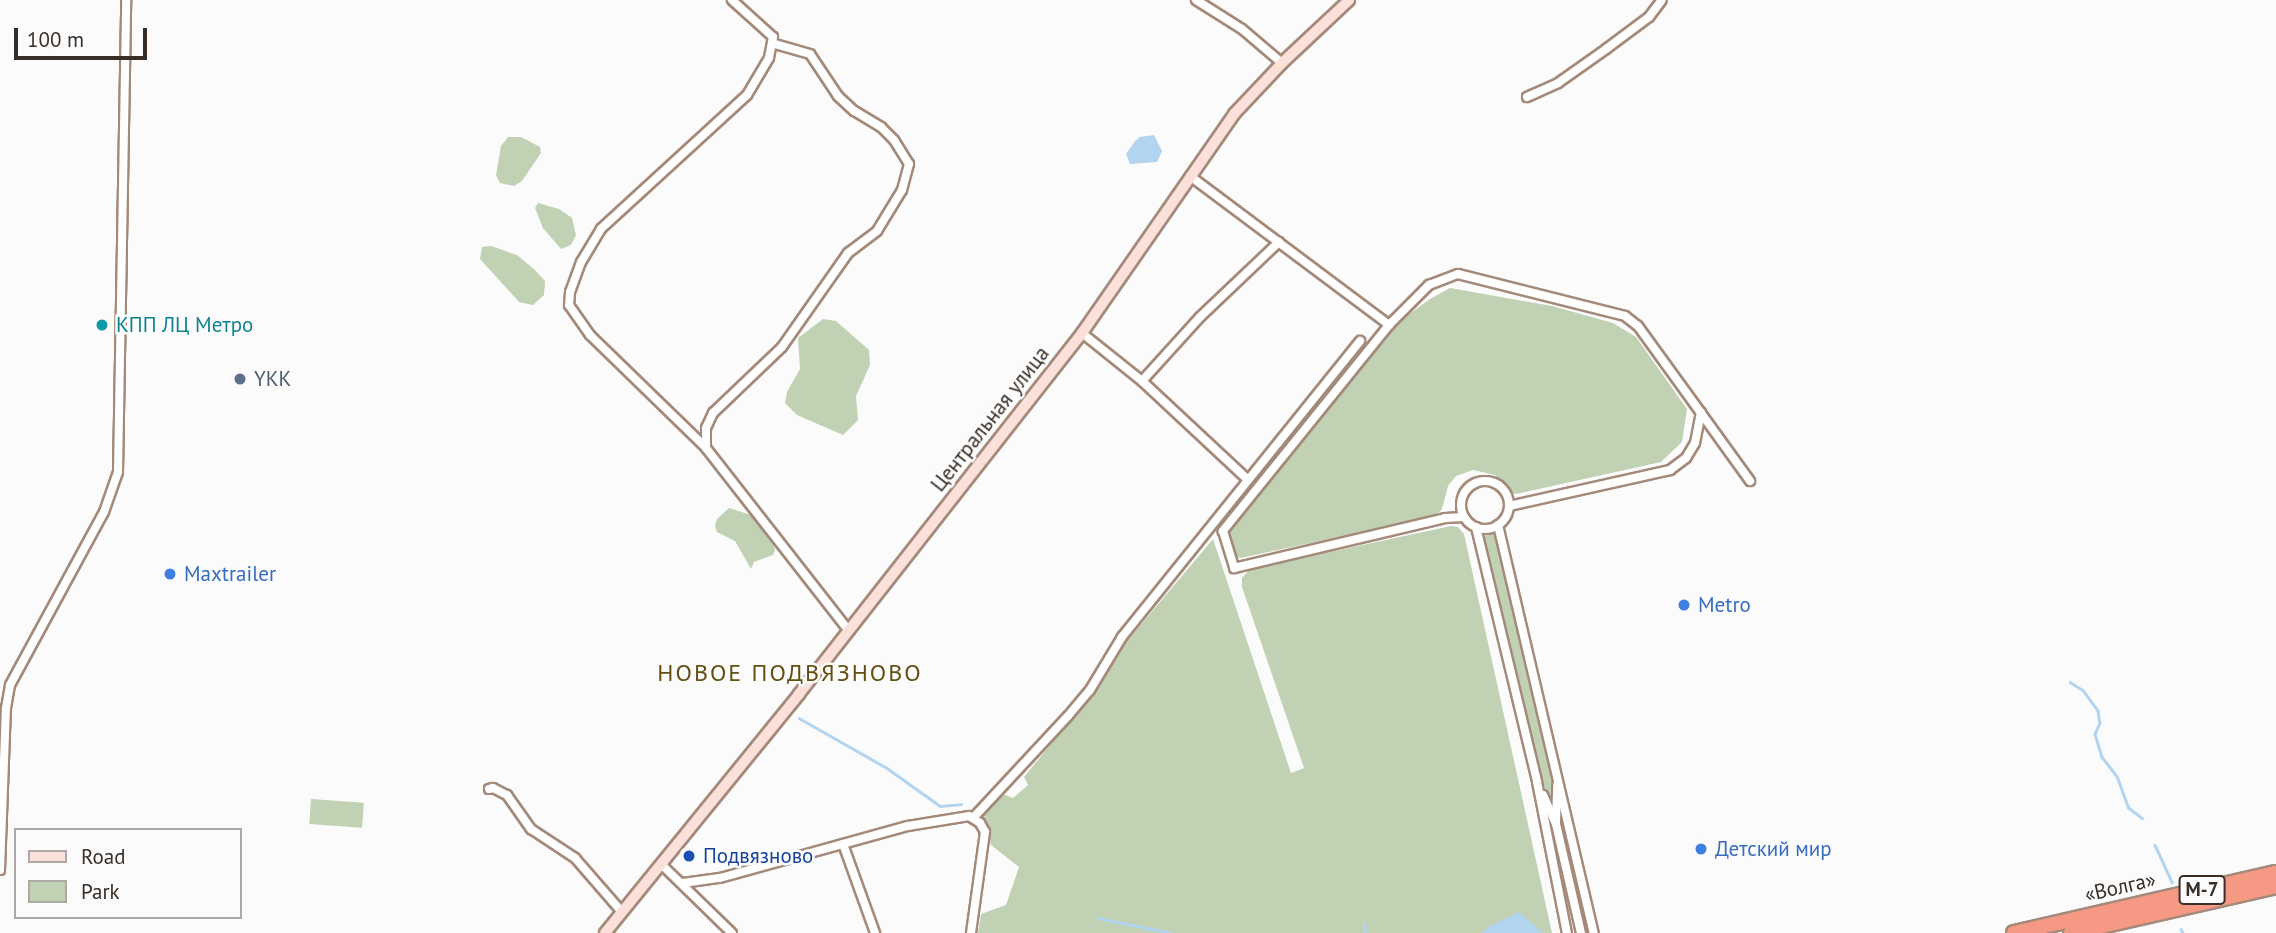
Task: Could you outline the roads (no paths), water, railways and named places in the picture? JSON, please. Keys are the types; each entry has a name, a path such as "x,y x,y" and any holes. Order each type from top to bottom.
{"highway":[{"name":"«Волга»","path":"2014,933 2276,873"},
{"name":"«Волга»","path":"2071,933 2276,886"}],"main road":[{"name":"Центральная улица","path":"605,933 1082,333 1234,114 1282,63 1349,0"}],"street":[{"path":"0,870 2,767 10,685 104,512 118,472 126,0"},
{"path":"732,0 768,32 774,44 769,58 747,95 631,198 601,229 581,262 570,292 569,304 590,335 706,448 848,630"},
{"path":"1196,0 1242,29 1282,63"},
{"path":"1527,97 1558,83 1606,49 1649,17 1662,0"},
{"path":"706,448 706,428 713,413 782,347 848,253 877,231 902,190 909,164 888,134 854,111 838,96 810,54 794,47 774,44"},
{"path":"1190,176 1389,325"},
{"path":"1142,382 1200,317 1279,242"},
{"path":"1464,517 1445,518 1234,568 1223,531 1389,325 1429,285 1458,274 1625,316 1638,326 1750,481"},
{"path":"1082,333 1142,382 1247,479"},
{"path":"974,817 1075,708 1122,637 1360,341"},
{"path":"1509,506 1499,486 1492,483 1476,483 1469,488 1461,501 1464,517 1476,527 1491,528 1498,525 1509,506 1670,470 1686,457 1695,443 1701,413"},
{"path":"1498,525 1557,777 1566,803 1594,933"},
{"path":"1476,527 1537,782 1567,933"},
{"path":"1556,824 1557,777"},
{"path":"1537,782 1556,824 1581,933"},
{"path":"489,789 493,788 507,795 531,829 575,858 622,912"},
{"path":"683,883 720,878 957,816 974,817"},
{"path":"971,933 985,832 974,817"},
{"path":"843,844 874,933"},
{"path":"662,864 732,933"}],"water":[{"path":"1154,135 1162,151 1157,162 1130,164 1126,154 1135,141 1140,137"},
{"path":"1519,912 1543,933 1481,933 1490,926"}],"waterway":[{"path":"2070,682 2083,690 2098,711 2100,723 2095,734 2102,757 2117,776 2128,807 2142,818"},
{"path":"799,718 887,768 940,806 961,804"},
{"path":"2155,845 2172,882"},
{"path":"1098,918 1171,933"},
{"path":"1365,924 1365,933"},
{"path":"2181,929 2183,933"}],"place":[{"name":"КПП ЛЦ Метро","path":"102,325"},
{"name":"YKK","path":"240,379"},
{"name":"Maxtrailer","path":"170,574"},
{"name":"Metro","path":"1684,605"},
{"name":"Детский мир","path":"1701,849"},
{"name":"Подвязново","path":"689,856"}],"district":[{"name":"НОВОЕ ПОДВЯЗНОВО","path":"790,673"}]}
